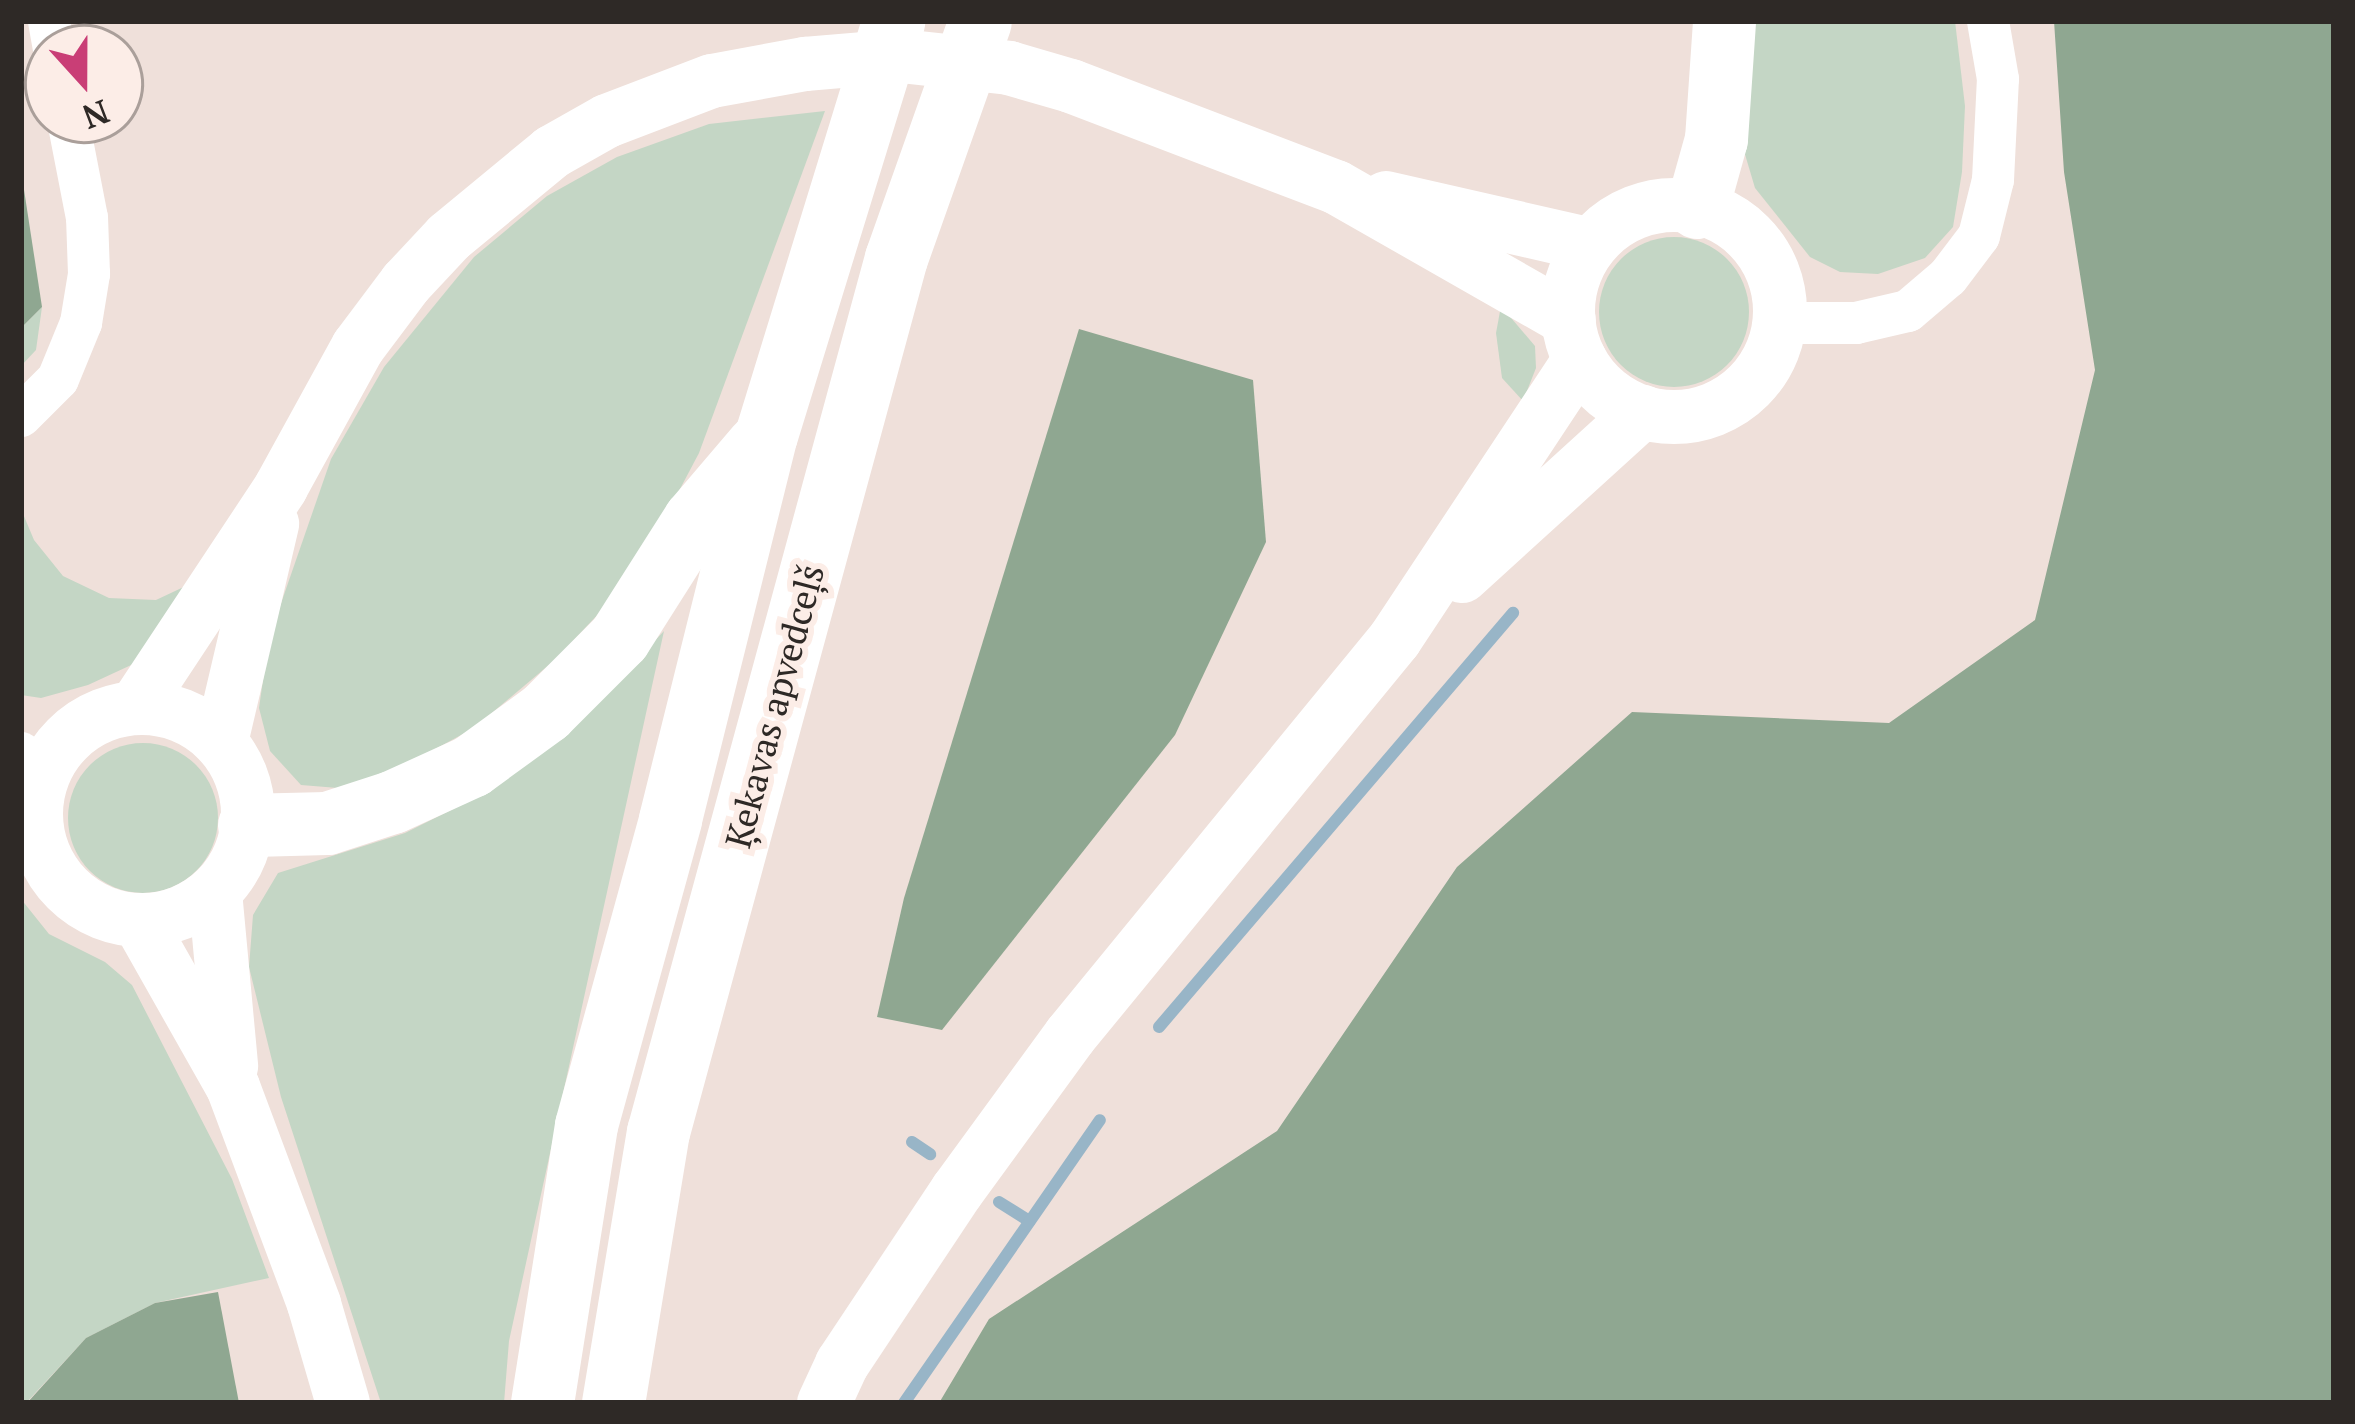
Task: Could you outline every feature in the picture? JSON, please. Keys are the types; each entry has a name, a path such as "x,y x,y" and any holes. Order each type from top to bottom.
{"highway":[{"name":"Ķekavas apvedceļš","path":"542,1403 586,1125 670,819 766,435 893,21"},
{"name":"Ķekavas apvedceļš","path":"614,1403 658,1132 896,258 980,21"},
{"path":"1697,207 1716,139 1724,21"},
{"path":"249,825 327,824 392,802 470,766 545,712 619,638 694,520 766,435"}],"main road":[{"path":"135,708 281,487 358,347 449,237 552,152 607,121 754,72 846,59 948,58 1009,68 1131,107 1336,187 1591,244"},
{"path":"1336,187 1575,340 1606,393 1642,412 1673,417 1704,413 1732,400 1756,380 1780,323 1769,263 1751,237 1727,218 1697,207 1668,204 1639,210 1591,244 1572,280 1575,340 1395,639"},
{"path":"824,1403 842,1364 905,1276 957,1191 1070,1036 1395,639 1642,412"},
{"path":"221,742 281,487"},
{"path":"135,708 182,715 221,742 244,781 249,825 232,873 215,892 180,914 139,921 88,907 51,870 36,820 34,761 112,712 135,708"},
{"path":"215,892 233,1087"},
{"path":"139,921 233,1087 314,1304 343,1403"}],"street":[{"path":"1780,323 1856,323 1908,311 1948,277 1978,236 1994,180 1998,80 1988,21"},
{"path":"21,416 58,379 81,323 89,274 87,218 73,144"}],"green space":[{"path":"1750,21 1955,21 1965,106 1962,172 1953,227 1925,258 1878,274 1840,272 1810,257 1755,188 1744,151"},
{"path":"2054,21 2334,21 2334,1403 939,1403 989,1319 1277,1131 1457,867 1632,712 1889,723 2035,620 2095,370 2064,172"},
{"path":"825,111 699,453 634,576 556,659 474,728 404,766 338,788 301,785 270,751 259,708 269,638 331,459 384,367 474,257 547,196 617,157 709,124"},
{"path":"21,170 42,307 21,328"},
{"path":"1674,237 1703,243 1727,259 1743,283 1749,312 1743,341 1727,365 1703,381 1674,387 1645,381 1621,365 1605,341 1599,312 1605,283 1621,259 1645,243"},
{"path":"1501,306 1535,346 1536,368 1523,401 1502,378 1496,333"},
{"path":"42,307 36,350 21,366 21,328"},
{"path":"1079,329 1253,380 1266,542 1175,735 942,1030 877,1017 904,898"},
{"path":"21,509 34,540 63,576 109,598 156,600 207,576 142,660 88,685 41,698 21,695"},
{"path":"664,631 509,1341 504,1403 381,1403 281,1097 249,967 253,915 278,873 405,833 481,795 572,727"},
{"path":"143,743 172,749 196,765 212,789 218,818 212,847 196,871 172,887 143,893 114,887 90,871 74,847 68,818 74,789 90,765 114,749"},
{"path":"21,899 49,934 105,962 132,985 232,1179 269,1278 155,1303 86,1338 26,1403 21,1403"},
{"path":"218,1292 239,1403 27,1403 86,1338 155,1303"}],"waterway":[{"path":"1159,1027 1513,613"},
{"path":"904,1403 1100,1120"},
{"path":"912,1142 930,1154"},
{"path":"999,1202 1029,1221"}]}
